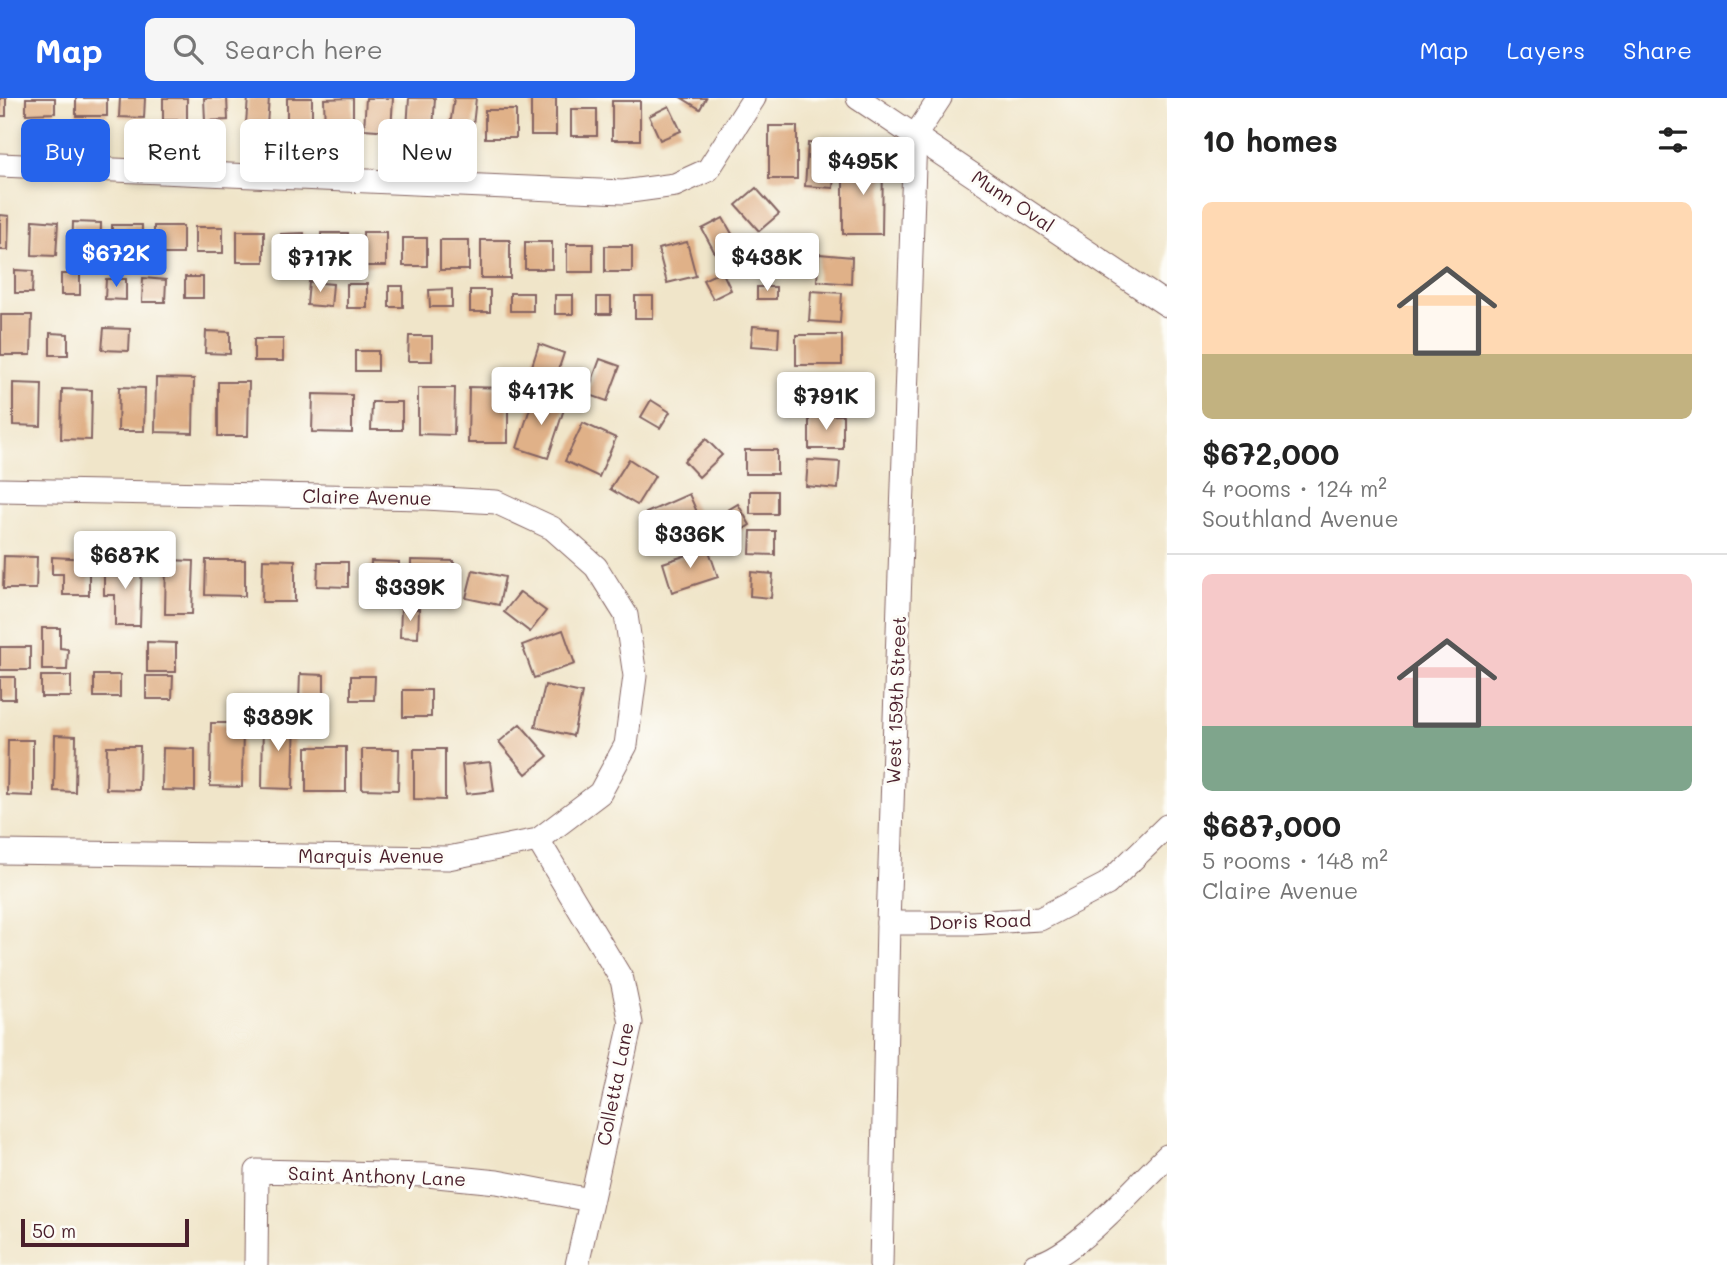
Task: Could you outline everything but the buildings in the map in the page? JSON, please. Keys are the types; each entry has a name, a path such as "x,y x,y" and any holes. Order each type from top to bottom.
{"street":[{"path":"0,165 623,192 674,185 708,170 754,98"},
{"name":"Munn Oval","path":"858,98 1167,305"},
{"path":"915,136 940,98"},
{"name":"West 159th Street","path":"881,1265 888,923 915,136"},
{"name":"Claire Avenue","path":"0,490 412,497 496,502 552,528 596,567 626,615 635,676"},
{"name":"Marquis Avenue","path":"0,852 448,858 538,840 600,793 626,745 635,676"},
{"name":"Doris Road","path":"888,923 971,923 1040,919 1107,884 1167,826"},
{"name":"Colletta Lane","path":"538,840 622,980 631,1023 577,1265"},
{"path":"1035,1265 1049,1262 1088,1232 1167,1156"},
{"name":"Saint Anthony Lane","path":"256,1265 257,1171 427,1175 497,1182 590,1200"}]}
